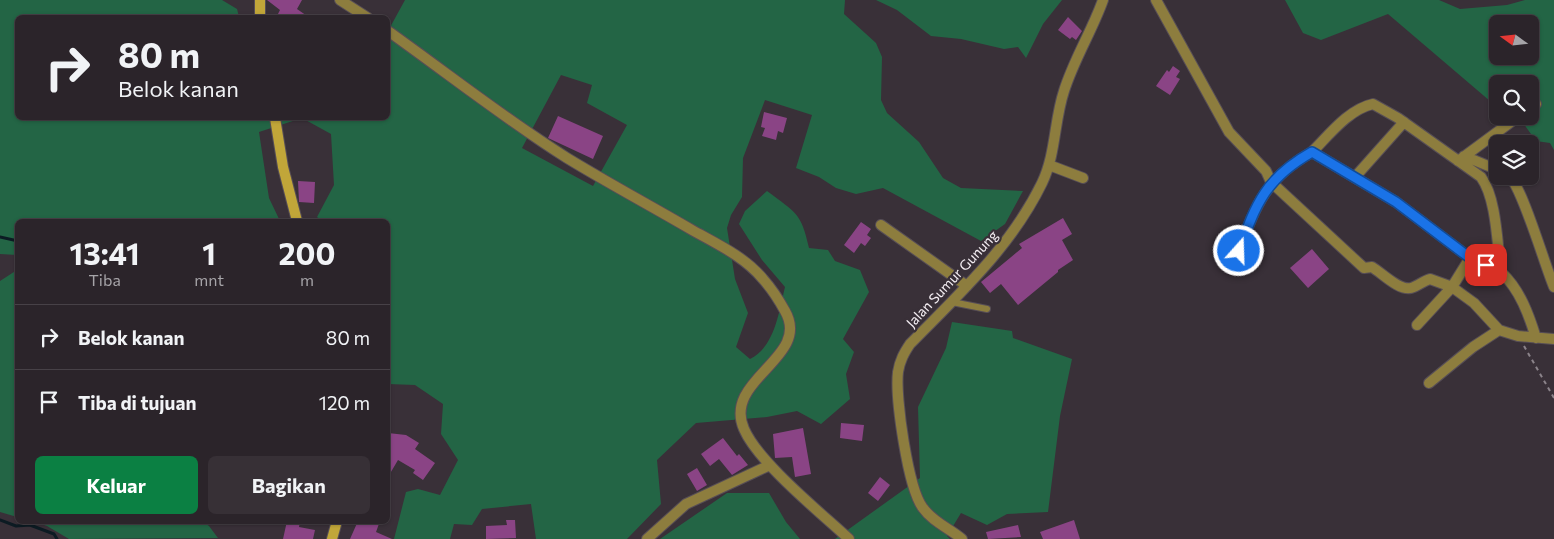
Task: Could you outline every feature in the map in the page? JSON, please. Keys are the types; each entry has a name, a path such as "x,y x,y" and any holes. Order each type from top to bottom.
{"street":[{"path":"260,0 260,15"},
{"path":"340,0 363,15"},
{"name":"Jalan Sumur Gunung","path":"962,539 935,521 922,508 916,496 912,484 902,420 898,374 901,358 910,344 952,302 1007,241 1030,204 1049,165 1064,90 1103,0"},
{"path":"1156,0 1229,132 1266,172 1271,182 1364,268 1372,267 1394,283 1406,288 1411,288 1430,280 1452,287 1474,303 1499,330 1518,336 1554,339"},
{"path":"390,32 567,157 730,252 763,279 791,322 790,333 783,350 743,397 740,416 749,440 770,465 849,539"},
{"path":"1239,251 1254,210 1271,182 1312,152 1340,124 1365,106 1373,104 1461,158 1487,185 1491,198 1501,272"},
{"path":"275,120 283,167 296,219"},
{"path":"1355,177 1404,122"},
{"path":"1461,158 1507,125"},
{"path":"1312,152 1396,202 1470,258 1501,272 1515,288 1529,316 1536,338"},
{"path":"1461,158 1489,167"},
{"path":"1049,165 1083,178"},
{"path":"1516,185 1520,190 1544,264 1554,287"},
{"path":"881,225 967,286"},
{"path":"1417,325 1452,287 1470,258"},
{"path":"1429,383 1473,347 1499,330"},
{"path":"647,539 686,504 770,465"},
{"path":"332,539 336,524"}],"lane":[{"path":"952,302 987,309"}],"path":[{"path":"1518,336 1554,398"}],"green space":[{"path":"0,0 222,0 237,9 238,15 15,15 15,120 296,120 259,132 269,198 279,219 15,219 15,255 0,254"},
{"path":"405,0 845,0 844,14 876,43 882,57 881,100 887,113 919,142 943,178 961,188 1023,191 1005,224 981,241 883,188 856,194 836,188 819,177 796,168 812,115 765,100 743,158 742,197 731,215 727,228 735,279 748,313 736,347 750,359 765,346 775,328 785,287 762,260 739,224 745,211 767,191 796,214 803,227 809,248 828,250 835,261 860,270 869,292 843,339 854,352 846,374 850,399 821,424 797,411 767,417 696,423 657,460 661,504 627,539 536,539 531,504 482,509 472,525 454,524 450,539 394,539 406,492 418,489 440,495 458,460 441,434 443,404 415,385 390,384 390,219 320,219 317,217 334,185 331,134 306,120 390,120 390,27","holes":["561,75 592,85 587,103 627,125 593,186 522,148"]},
{"path":"876,0 1062,0 1043,24 1026,58 1018,47 1004,49 961,39 931,36 897,10"},
{"path":"1285,0 1439,0 1460,9 1507,5 1525,0 1554,0 1554,150 1550,143 1539,141 1539,135 1532,135 1524,125 1539,125 1539,75 1489,75 1489,100 1388,14 1321,40 1303,33"},
{"path":"15,271 15,516 0,512 0,281"},
{"path":"952,322 1012,331 1013,338 1072,359 1060,416 1048,512 1007,514 987,525 961,513 947,536 950,539 835,539 920,478 918,407 946,348"},
{"path":"727,493 769,493 786,522 800,539 660,539"},
{"path":"41,524 206,524 218,538 69,539"}],"building":[{"path":"267,0 302,0 297,9 306,15 278,15 280,10"},
{"path":"1068,17 1082,31 1076,40 1072,37 1070,39 1058,30"},
{"path":"1173,66 1180,71 1176,77 1180,79 1170,95 1156,86 1167,70 1169,72"},
{"path":"764,112 787,118 783,133 778,131 776,140 762,136 765,128 761,127"},
{"path":"558,116 603,136 593,159 548,138"},
{"path":"298,181 315,182 314,203 299,202"},
{"path":"1063,218 1072,234 1062,240 1073,260 1058,270 1058,272 1018,305 1001,284 990,293 981,282 1022,248 1019,244"},
{"path":"861,222 871,229 867,235 871,238 865,246 861,243 854,253 844,245"},
{"path":"1312,249 1329,269 1308,288 1290,268"},
{"path":"841,423 864,425 862,441 840,438"},
{"path":"803,428 811,474 795,477 792,457 775,458 773,434"},
{"path":"390,433 406,435 419,443 415,449 435,463 423,480 413,473 415,470 398,460 390,474"},
{"path":"723,438 737,456 739,454 748,465 732,475 719,459 710,466 701,454"},
{"path":"697,468 707,485 697,491 687,474"},
{"path":"880,477 890,485 878,501 868,493"},
{"path":"506,520 515,520 516,538 486,539 486,526 507,525"},
{"path":"1074,520 1080,539 1043,539 1040,532"},
{"path":"286,524 300,524 299,527 315,530 313,539 283,539"},
{"path":"357,524 379,524 376,532 392,539 350,539"},
{"path":"1018,525 1021,537 988,539 986,532"}],"waterway":[{"path":"0,237 15,240"},
{"path":"0,520 16,526 30,525 54,534 57,539"}],"route":[{"path":"1239,251 1254,210 1271,182 1297,161 1312,152 1396,202 1470,258 1486,265"}]}
